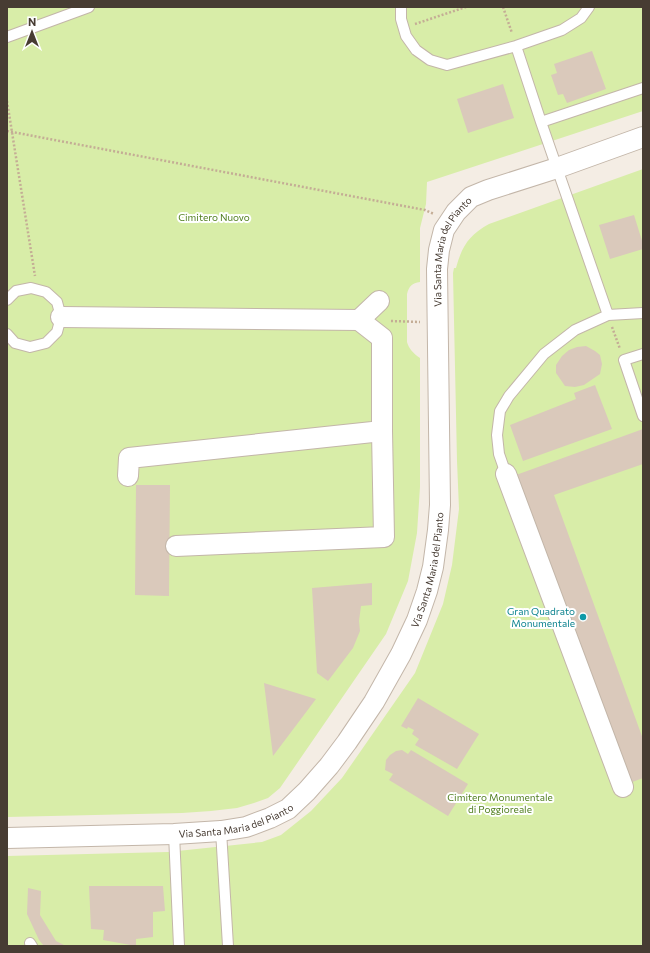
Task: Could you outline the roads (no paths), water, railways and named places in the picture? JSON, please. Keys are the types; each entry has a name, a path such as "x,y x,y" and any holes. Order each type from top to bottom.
{"street":[{"name":"Via Santa Maria del Pianto","path":"7,838 174,834 221,831 246,827 270,818 288,808 307,791 338,754 374,702 401,654 417,620 433,567 440,511 437,269 438,250 444,230 456,212 471,197 643,137"},
{"path":"359,320 379,301"},
{"path":"61,317 359,320 382,338 384,537 176,546"},
{"path":"128,476 129,458 382,431"},
{"path":"506,474 623,787"}],"lane":[{"path":"7,37 89,7"},
{"path":"401,7 401,19 406,36 416,50 430,60 447,65 516,46 562,30 581,18 589,7"},
{"path":"516,46 608,315"},
{"path":"541,122 643,88"},
{"path":"7,300 16,291 31,288 37,289 46,292 57,302 61,317 57,332 46,343 30,347 15,343 7,334"},
{"path":"506,474 499,454 497,435 500,411 509,396 544,354 575,330 608,315 643,313"},
{"path":"643,354 624,360 643,416"},
{"path":"221,831 228,946"},
{"path":"174,834 179,946"}],"place":[{"name":"Gran Quadrato Monumentale","path":"583,617"}],"park label":[{"name":"Cimitero Nuovo","path":"214,217"},
{"name":"Cimitero Monumentale di Poggioreale","path":"500,802"}]}
